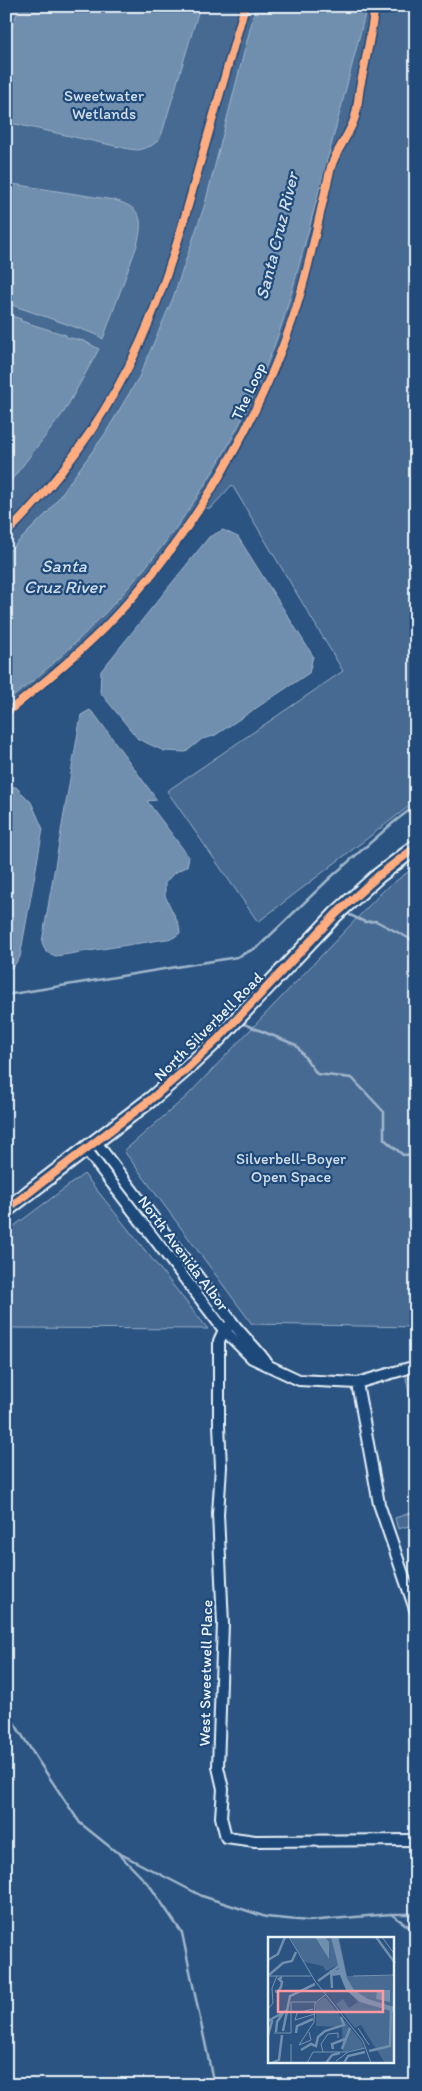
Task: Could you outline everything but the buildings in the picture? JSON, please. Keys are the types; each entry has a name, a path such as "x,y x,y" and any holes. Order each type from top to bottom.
{"main road":[{"name":"North Silverbell Road","path":"6,1210 150,1100 185,1070 336,914 378,876 416,847"}],"street":[{"name":"North Avenida Albor","path":"90,1145 268,1365"},
{"name":"North Avenida Albor","path":"90,1145 224,1330 252,1358 299,1380 357,1383 416,1366"},
{"path":"190,1285 199,1278"},
{"path":"224,1330 233,1323"},
{"name":"West Sweetwell Place","path":"224,1330 219,1340 221,1467 218,1514 222,1624 218,1767 223,1789 221,1817 226,1837 255,1841 416,1840"},
{"path":"357,1383 379,1504 416,1612"}],"green space":[{"name":"Sweetwater Wetlands","path":"6,6 416,6 416,801 258,922 167,791 343,671 232,485 210,509 205,507 168,558 115,623 78,659 6,716"},
{"name":"Silverbell-Boyer Open Space","path":"416,866 416,1327 252,1324 124,1151 187,1096 384,890"},
{"path":"84,1174 208,1329 6,1328 6,1232"},
{"path":"414,1376 416,1383 416,1429 406,1378"},
{"path":"416,1511 416,1524 398,1529 395,1518"}],"water":[{"path":"20,6 200,6 159,140 151,146 138,150 129,149 6,122 6,41"},
{"name":"Santa Cruz River","path":"256,6 367,6 294,285 279,333 251,401 225,450 196,498 164,544 129,587 90,628 6,702 6,554 49,511 105,434 139,377 173,298 205,204"},
{"path":"6,183 114,200 130,207 139,216 140,228 137,245 103,339 95,334 6,303"},
{"path":"6,314 21,319 21,321 66,335 66,337 84,341 99,349 64,412 6,487"},
{"path":"223,530 238,537 313,656 309,673 214,736 202,739 186,752 164,751 138,739 100,692 101,671 209,537"},
{"path":"90,710 157,800 147,801 189,857 187,866 173,874 165,883 165,896 179,925 180,933 173,938 56,956 46,952 42,942 81,715"},
{"path":"6,786 16,787 31,802 43,829 20,957 13,967 6,969"}],"waterway":[{"path":"6,995 237,957 258,947 331,877 416,805"},
{"path":"350,915 365,922 376,921 416,942"},
{"path":"244,1024 296,1045 317,1074 352,1078 384,1112 384,1139 403,1155 416,1154"},
{"path":"6,1710 80,1823 115,1851 202,1896 266,1917 308,1921 391,1914 416,1914"},
{"path":"119,1854 150,1886 182,1933 214,2085"},
{"path":"391,1914 416,1932"},
{"path":"6,2080 18,2085"}],"cycle path":[{"path":"6,534 46,491 82,444 113,395 140,343 157,301 179,236 245,6"},
{"name":"The Loop","path":"6,713 80,651 133,597 186,528 233,453 253,415 294,315 331,167 355,116 375,6"},
{"path":"6,1210 150,1100 185,1070 218,1039 336,914 378,876 416,847"}]}
